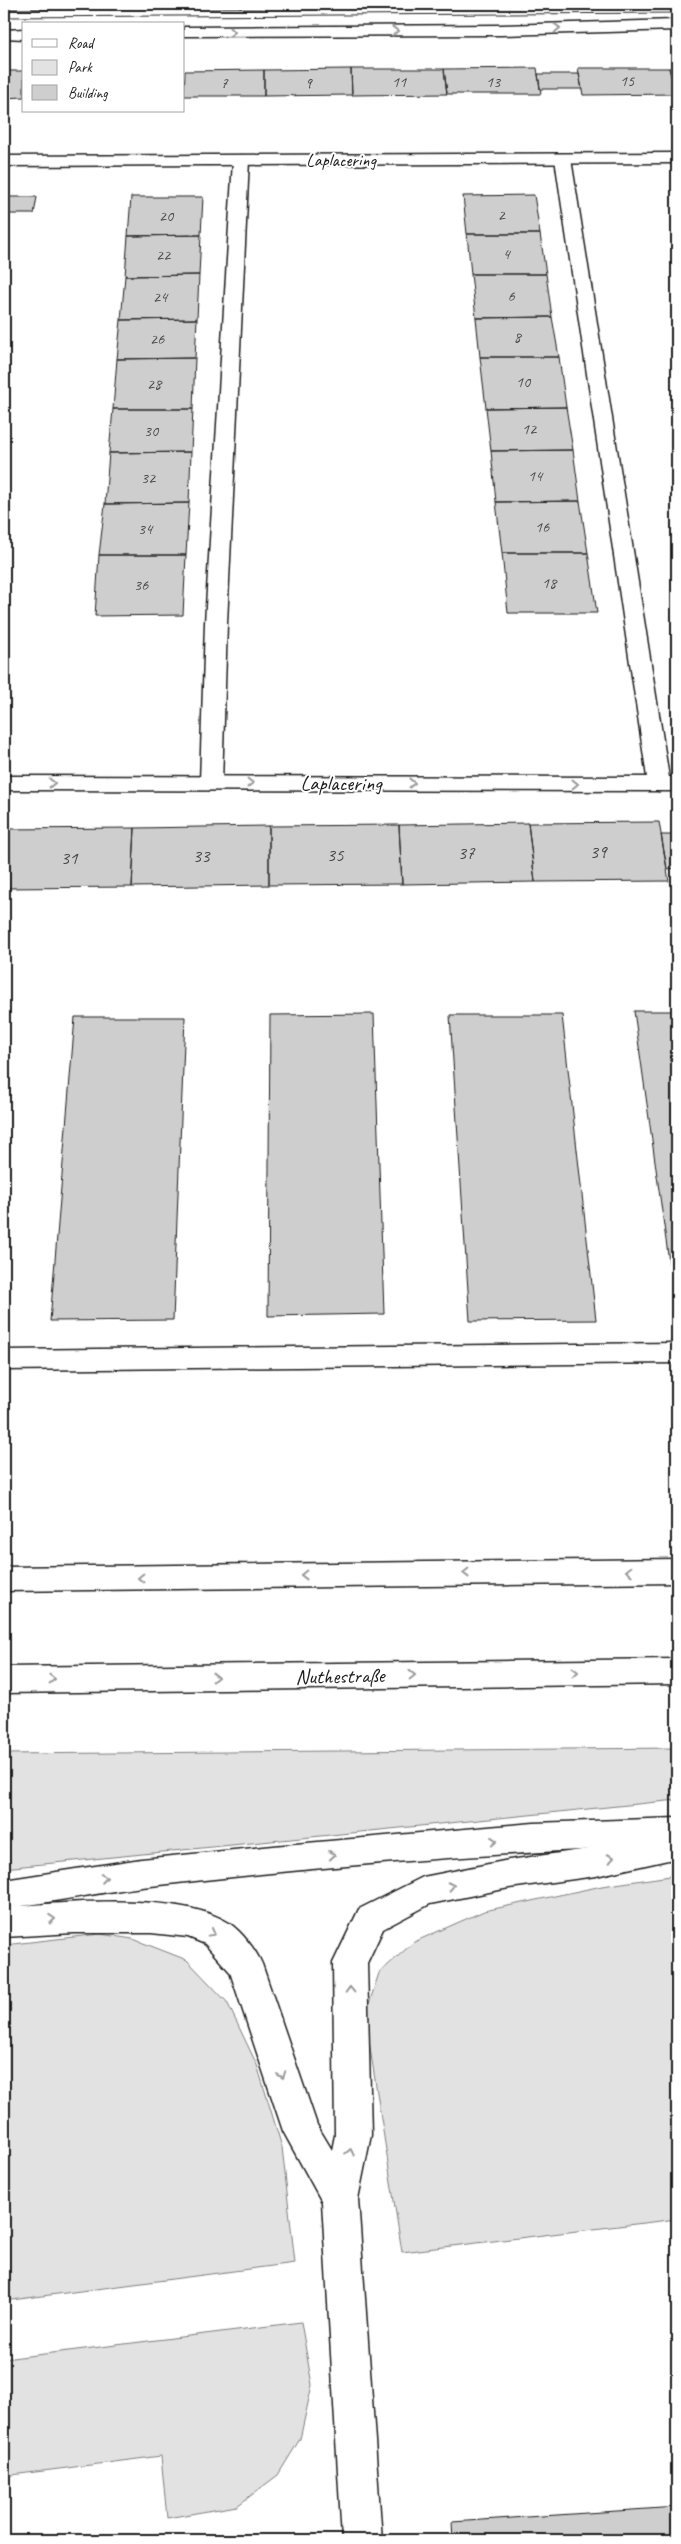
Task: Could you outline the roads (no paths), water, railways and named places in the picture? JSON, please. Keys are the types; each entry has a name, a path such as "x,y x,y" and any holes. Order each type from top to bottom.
{"main road":[{"path":"185,32 501,30 677,25"},
{"path":"4,34 22,34"},
{"name":"Laplacering","path":"4,161 677,158"},
{"path":"563,159 668,784"},
{"path":"211,783 216,623 241,160"},
{"name":"Laplacering","path":"4,782 668,784"},
{"path":"4,1360 677,1353"},
{"path":"4,1579 677,1571"},
{"name":"Nuthestraße","path":"4,1680 677,1671"},
{"path":"4,1894 140,1873 284,1859 534,1837 677,1832"},
{"path":"362,2540 340,2200 353,2135 350,1963 371,1919 423,1891 509,1874 596,1862 677,1844"},
{"path":"4,1922 74,1918 150,1918 191,1923 217,1934 245,1964 301,2131 340,2200"}],"tram line":[{"path":"180,8 677,6"},
{"path":"4,9 152,8"},
{"path":"4,17 677,13"}]}
